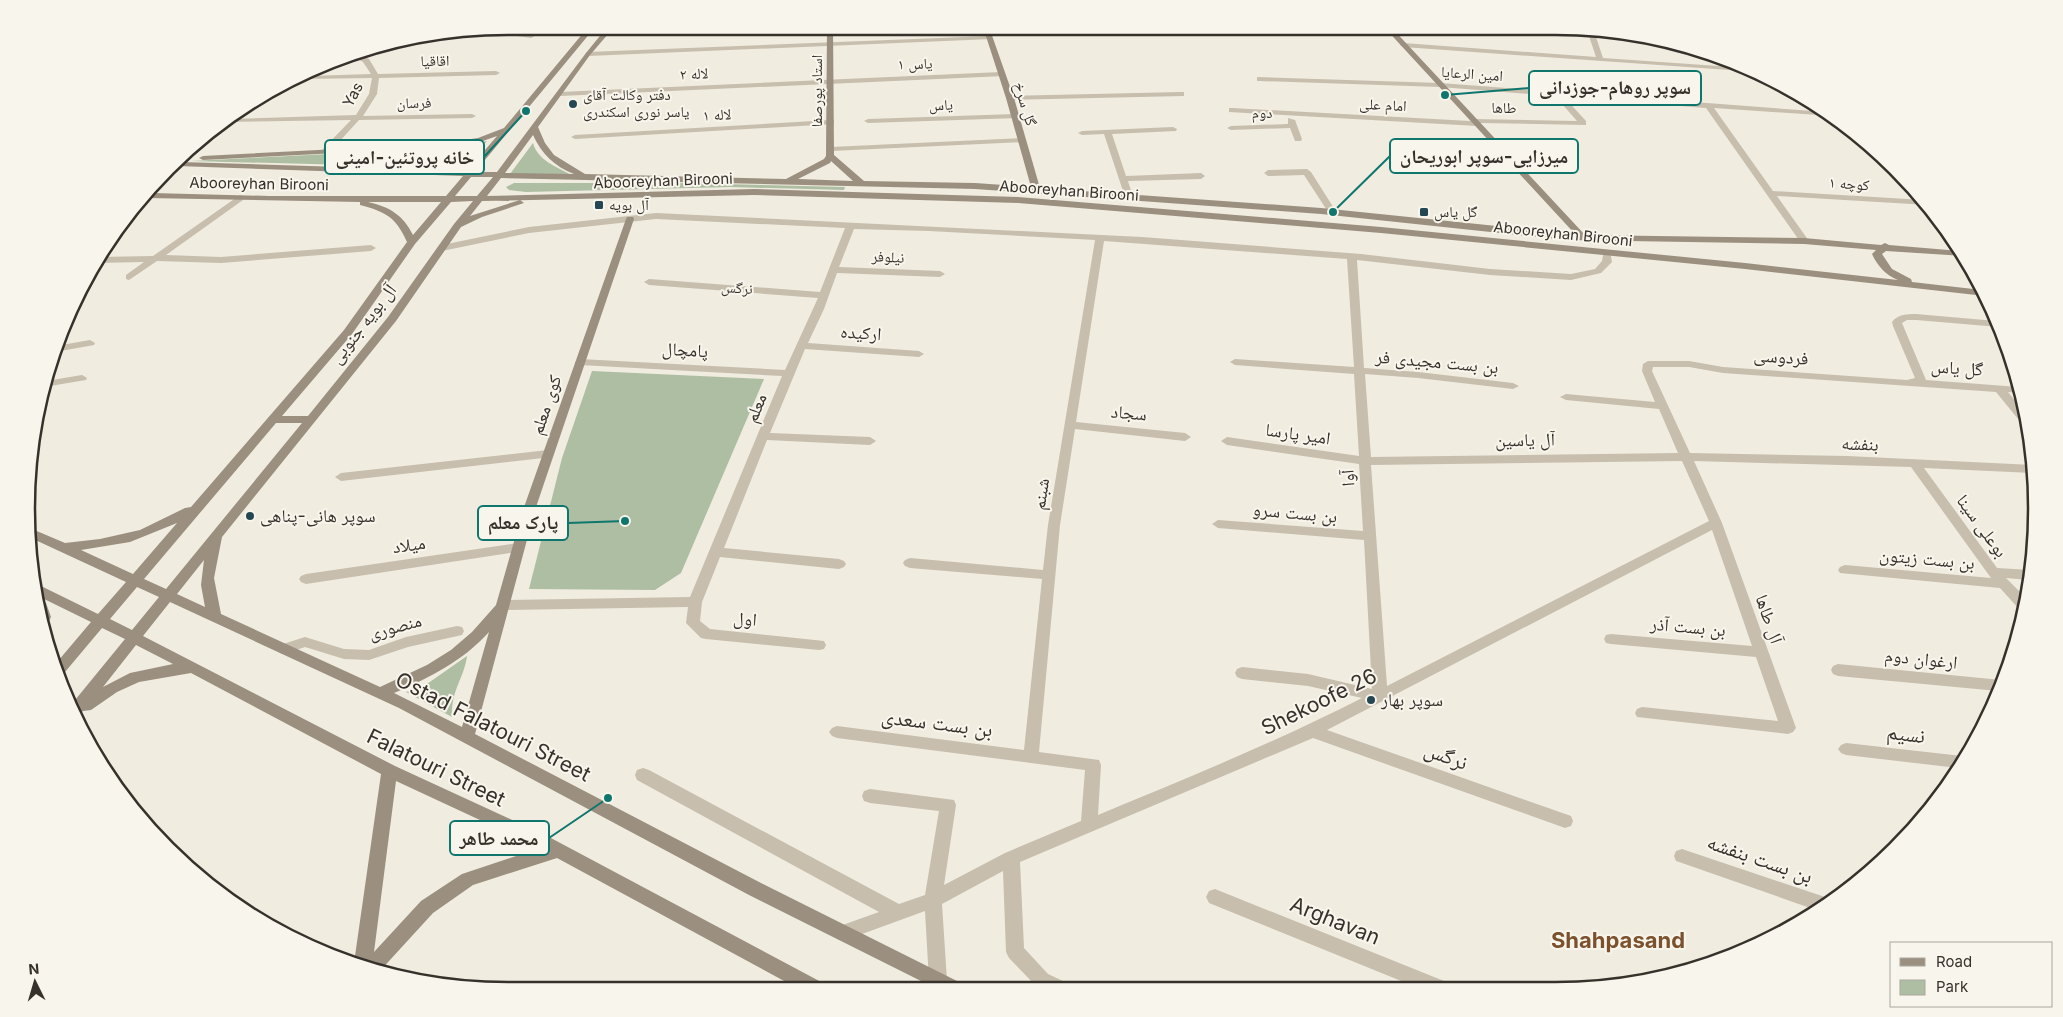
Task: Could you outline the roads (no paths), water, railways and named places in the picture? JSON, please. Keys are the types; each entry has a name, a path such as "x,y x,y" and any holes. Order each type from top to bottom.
{"main road":[{"name":"آل بویه جنوبی","path":"100,620 348,332 412,242 585,35"},
{"name":"آل بویه جنوبی","path":"135,638 392,319 457,226 499,175 588,54 604,35"},
{"name":"استاد پورصفا","path":"830,35 831,153"},
{"name":"گل سرخ","path":"989,35 1010,98 1036,190"},
{"path":"1394,35 1582,237"},
{"path":"191,158 463,143 480,140 509,126"},
{"path":"534,127 538,139 559,164 580,174 596,177"},
{"path":"787,181 827,161 831,153 860,183"},
{"name":"Abooreyhan Birooni","path":"184,164 499,175 975,186 1333,213 1582,237 1804,241 1885,246 1953,253"},
{"name":"Abooreyhan Birooni","path":"153,196 449,199 761,192 1018,200 1381,230 1607,252 1975,292"},
{"path":"457,226 486,213 540,198"},
{"path":"349,199 393,213 404,223 412,242"},
{"name":"کوی معلم","path":"467,737 529,510 630,219"},
{"path":"1885,246 1877,254 1880,264 1896,276 1919,286"},
{"path":"272,420 310,419"},
{"path":"63,547 106,544 140,536 171,522 200,505"},
{"path":"215,617 207,592 206,576 219,533"},
{"name":"Ostad Falatouri Street","path":"36,535 380,692 755,889 940,982"},
{"name":"Falatouri Street","path":"43,592 193,667 389,771 558,850 804,982"},
{"name":"کوی معلم","path":"380,692 423,674 455,655 477,636 503,605"},
{"path":"62,666 100,620"},
{"path":"79,708 135,638"},
{"path":"80,710 101,694 128,679 154,671 193,667"},
{"path":"364,959 389,771"},
{"path":"376,963 427,907 468,879 558,850"}],"street":[{"path":"1593,37 1600,60"},
{"path":"588,54 990,38"},
{"path":"1403,45 1732,69"},
{"name":"Yas","path":"326,151 357,118 373,94 376,76 366,61 361,58"},
{"name":"اقاقیا","path":"312,78 496,73"},
{"name":"یاس ۱","path":"830,81 1001,74"},
{"name":"امین الرعایا","path":"1260,79 1440,85 1816,114"},
{"name":"لاله ۲","path":"560,94 830,81"},
{"path":"1010,98 1181,94"},
{"name":"طاها","path":"1476,123 1583,124 1557,94"},
{"path":"1708,106 1804,241"},
{"path":"1232,110 1287,113 1298,139"},
{"name":"امام علی","path":"1287,113 1476,123"},
{"name":"فرسان","path":"237,121 472,116"},
{"name":"یاس","path":"868,121 1015,116"},
{"name":"لاله ۱","path":"575,137 831,122"},
{"name":"دوم","path":"1231,128 1294,126"},
{"path":"1082,134 1172,129"},
{"path":"1107,132 1129,197"},
{"path":"831,153 1022,140"},
{"path":"1268,173 1307,172 1333,213"},
{"path":"1123,179 1201,176"},
{"name":"کوچه ۱","path":"1770,193 1915,202"},
{"path":"129,277 240,198"},
{"path":"442,248 529,230 656,216 850,226 930,228 1100,238 1352,257 1490,272 1571,277 1598,271 1607,262 1607,252"},
{"name":"معلم","path":"695,602 789,373 824,295 850,226"},
{"name":"شبنم","path":"1031,756 1054,525 1100,238"},
{"path":"106,260 221,260 305,255 371,248"},
{"name":"آوا","path":"1352,257 1380,696"},
{"name":"نیلوفر","path":"834,270 940,274"},
{"name":"نرگس","path":"649,282 824,295"},
{"path":"1913,382 1920,381 1921,378 1898,326 1897,322 1899,319 1916,317 1990,323"},
{"path":"63,348 90,343"},
{"name":"ارکیده","path":"801,346 919,354"},
{"name":"پامچال","path":"580,362 789,373"},
{"name":"بن بست مجیدی فر","path":"1235,362 1359,373 1418,375 1512,386"},
{"name":"فردوسی","path":"1716,523 1647,371 1648,364 1689,364 1723,370 1913,382"},
{"path":"52,383 82,378"},
{"name":"گل یاس","path":"1913,382 2013,389"},
{"name":"گل یاس","path":"1999,388 2018,411"},
{"path":"1566,398 1662,406"},
{"name":"سجاد","path":"1070,425 1185,437"},
{"path":"764,436 870,441"},
{"name":"امیر پارسا","path":"1226,441 1365,462"},
{"path":"341,477 548,454"},
{"name":"آل یاسین","path":"1365,462 1685,457"},
{"name":"بنفشه","path":"1685,457 2026,469"},
{"name":"بوعلی سینا","path":"1914,464 1993,572 2019,600"},
{"name":"آل طاها","path":"1642,713 1788,728 1716,523"},
{"name":"Shekoofe 26","path":"843,934 933,900 1011,858 1312,731 1524,620 1716,523"},
{"name":"بن بست سرو","path":"1218,524 1370,536"},
{"name":"میلاد","path":"306,579 518,548"},
{"path":"716,552 839,564"},
{"path":"910,564 1049,575"},
{"name":"بن بست زیتون","path":"1845,570 2005,584"},
{"path":"1993,572 2023,574"},
{"path":"503,605 695,602"},
{"name":"اول","path":"695,602 693,624 706,634 819,645"},
{"name":"منصوری","path":"286,649 305,642 344,654 369,655 406,642 457,631"},
{"name":"بن بست آذر","path":"1611,639 1761,652"},
{"name":"ارغوان دوم","path":"1838,670 1994,685"},
{"path":"1242,673 1308,680 1380,696"},
{"name":"نرگس","path":"1312,731 1565,821"},
{"name":"بن بست سعدی","path":"837,732 1093,765 1089,825"},
{"name":"نسیم","path":"1846,748 1955,761"},
{"path":"643,775 898,914"},
{"path":"870,796 948,805 933,900 946,982"},
{"name":"بن بست بنفشه","path":"1682,856 1818,902"},
{"path":"1011,858 1015,952 1042,980 1046,982"},
{"name":"Arghavan","path":"1215,898 1425,982"}],"place":[{"name":"سوپر روهام-جوزدانی","path":"1445,95"},
{"name":"دفتر وکالت آقای یاسر نوری اسکندری","path":"573,104"},
{"name":"خانه پروتئین-امینی","path":"526,111"},
{"name":"آل بویه","path":"599,205"},
{"name":"میرزایی-سوپر ابوریحان","path":"1333,212"},
{"name":"گل یاس","path":"1424,212"},
{"name":"سوپر هانی-پناهی","path":"250,516"},
{"name":"پارک معلم","path":"625,521"},
{"name":"سوپر بهار","path":"1371,700"},
{"name":"محمد طاهر","path":"608,798"}],"district":[{"name":"Shahpasand","path":"1618,940"}]}
